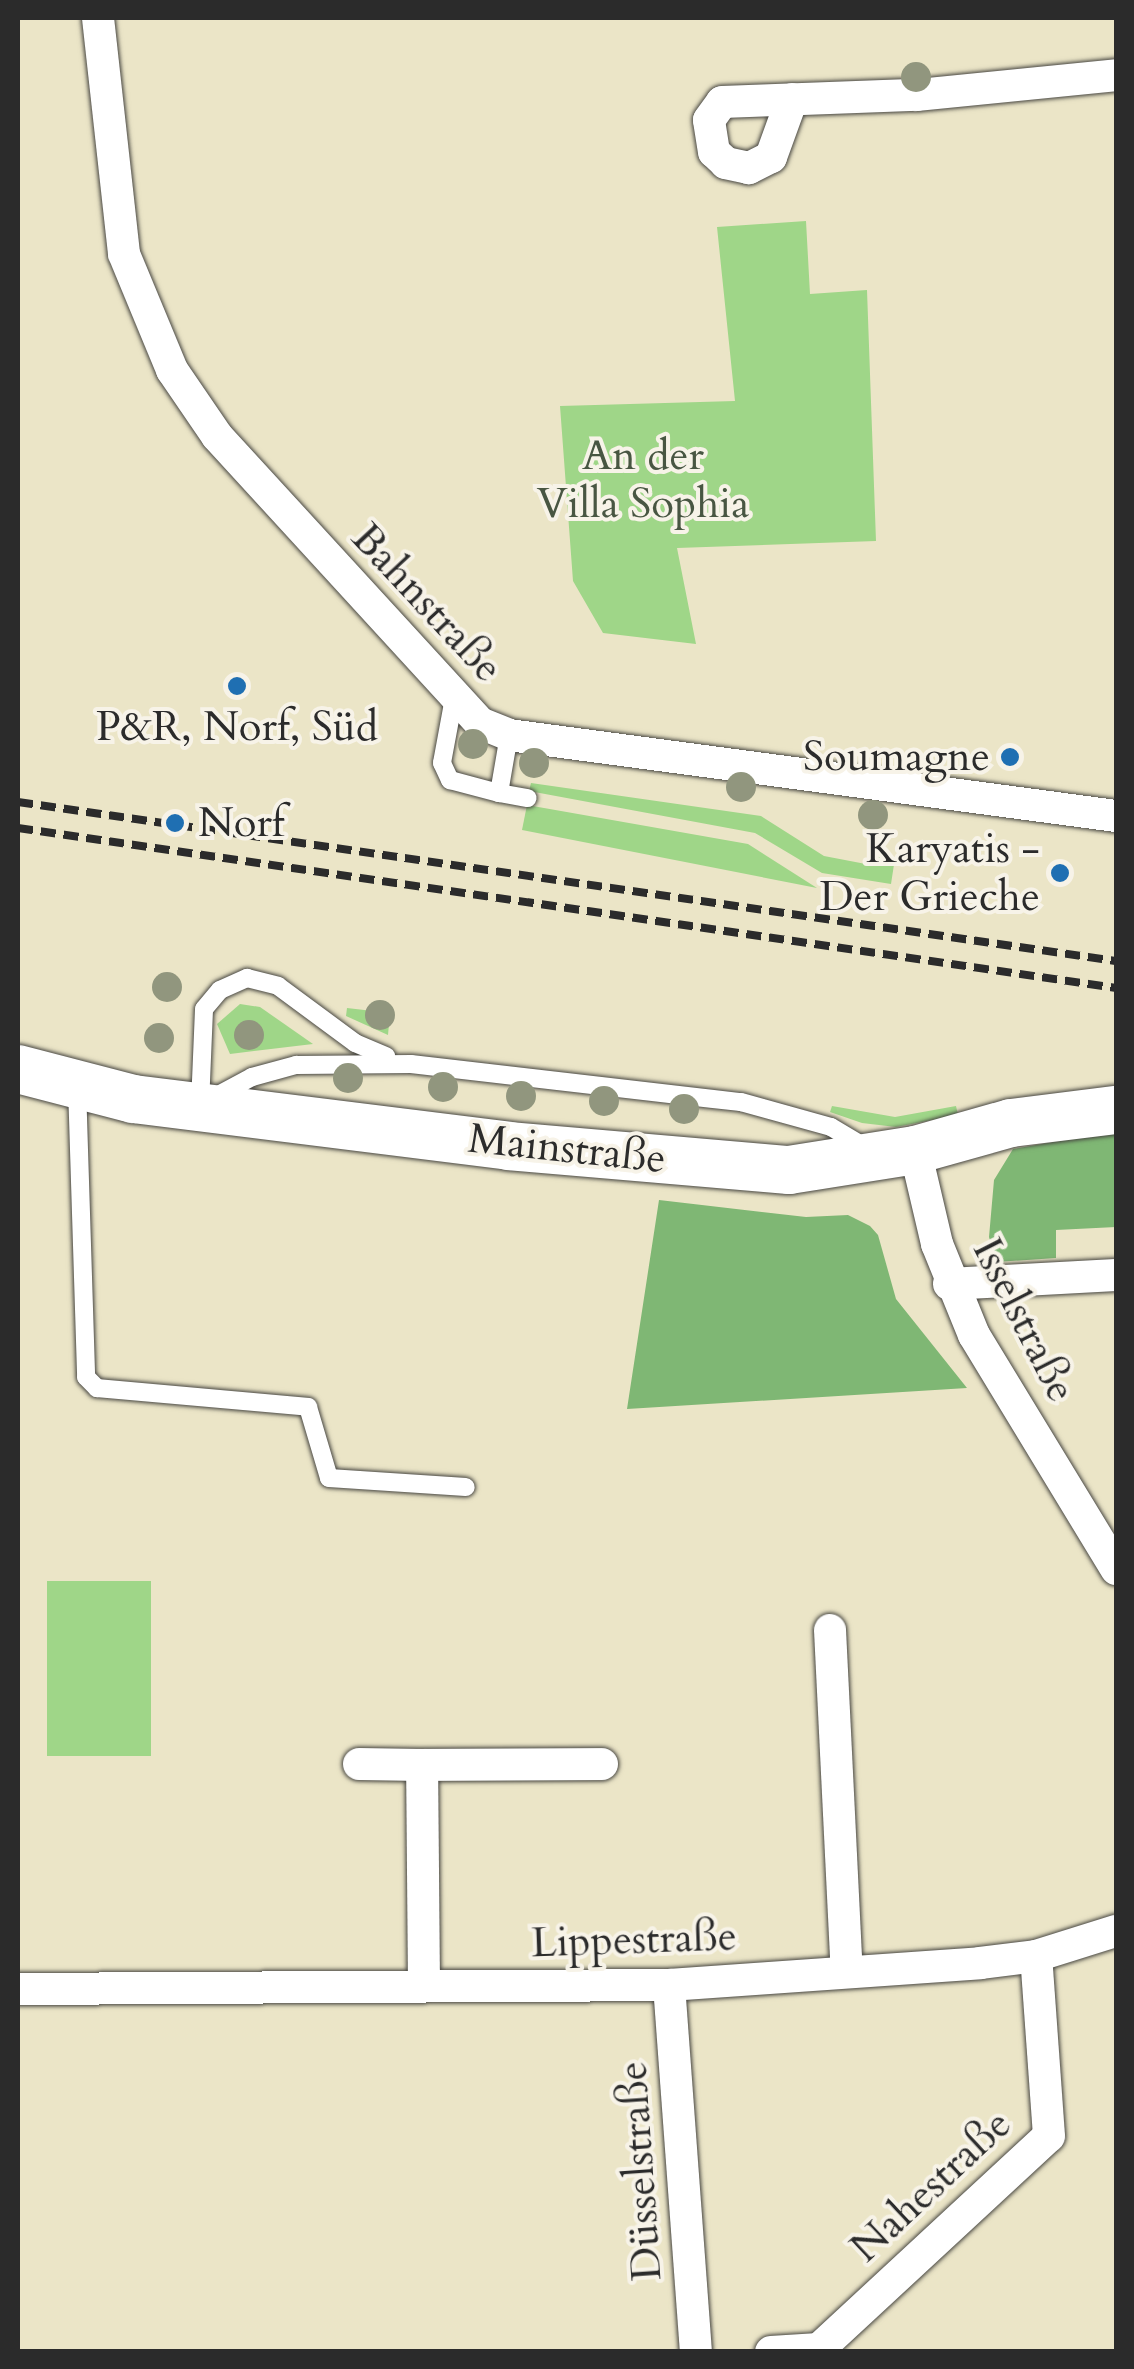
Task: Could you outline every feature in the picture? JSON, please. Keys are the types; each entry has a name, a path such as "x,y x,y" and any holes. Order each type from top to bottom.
{"street":[{"name":"Bahnstraße","path":"98,18 124,254 172,370 217,436 480,722 509,735 1116,816"},
{"path":"792,99 1116,75"},
{"name":"Mainstraße","path":"18,1069 77,1086 200,1106 718,1166 789,1170 898,1154 1011,1123 1116,1110"},
{"name":"Isselstraße","path":"898,1154 949,1284 974,1335 1116,1568"},
{"path":"949,1284 1116,1275"},
{"path":"830,1630 848,1972"},
{"path":"359,1764 602,1764"},
{"path":"422,1765 424,1985"},
{"name":"Lippestraße","path":"18,1990 669,1985 1036,1956 1116,1931"},
{"name":"Nahestraße","path":"771,2352 819,2348 1049,2136 1036,1956"},
{"name":"Düsselstraße","path":"669,1985 696,2352"}],"lane":[{"path":"454,698 442,763 459,784 528,798"},
{"path":"499,793 509,735"},
{"path":"200,1106 204,1008 220,990 247,978 278,986 355,1043 411,1064"},
{"path":"200,1106 252,1077 296,1064 411,1064 741,1102 830,1127 898,1154"},
{"path":"77,1086 86,1377 98,1388 308,1407 329,1478 466,1487"}],"green space":[{"name":"An der Villa Sophia","path":"806,221 810,294 867,290 876,541 677,548 696,644 603,633 573,581 560,406 735,401 717,227"},
{"path":"531,783 761,816 824,856 871,865 873,855 895,858 891,884 822,873 755,833 529,791"},
{"path":"527,805 748,844 817,888 522,830"},
{"path":"240,1004 260,1007 313,1044 230,1054 217,1024"},
{"path":"347,1008 390,1013 388,1035 346,1016"},
{"path":"832,1106 895,1117 956,1106 958,1115 896,1127 862,1123 830,1112"},
{"path":"1116,1131 1116,1227 1056,1230 1056,1258 996,1262 989,1237 994,1180 1013,1149"},
{"path":"659,1200 806,1217 848,1215 870,1226 878,1235 896,1299 967,1388 627,1409"},
{"path":"47,1581 151,1581 151,1756 47,1756"}],"railway":[{"path":"18,802 1116,961"},
{"path":"18,828 1116,988"}],"place":[{"name":"P&R, Norf, Süd","path":"237,686"},
{"name":"Soumagne","path":"1010,757"},
{"name":"Norf","path":"175,823"},
{"name":"Karyatis - Der Grieche","path":"1060,873"}]}
